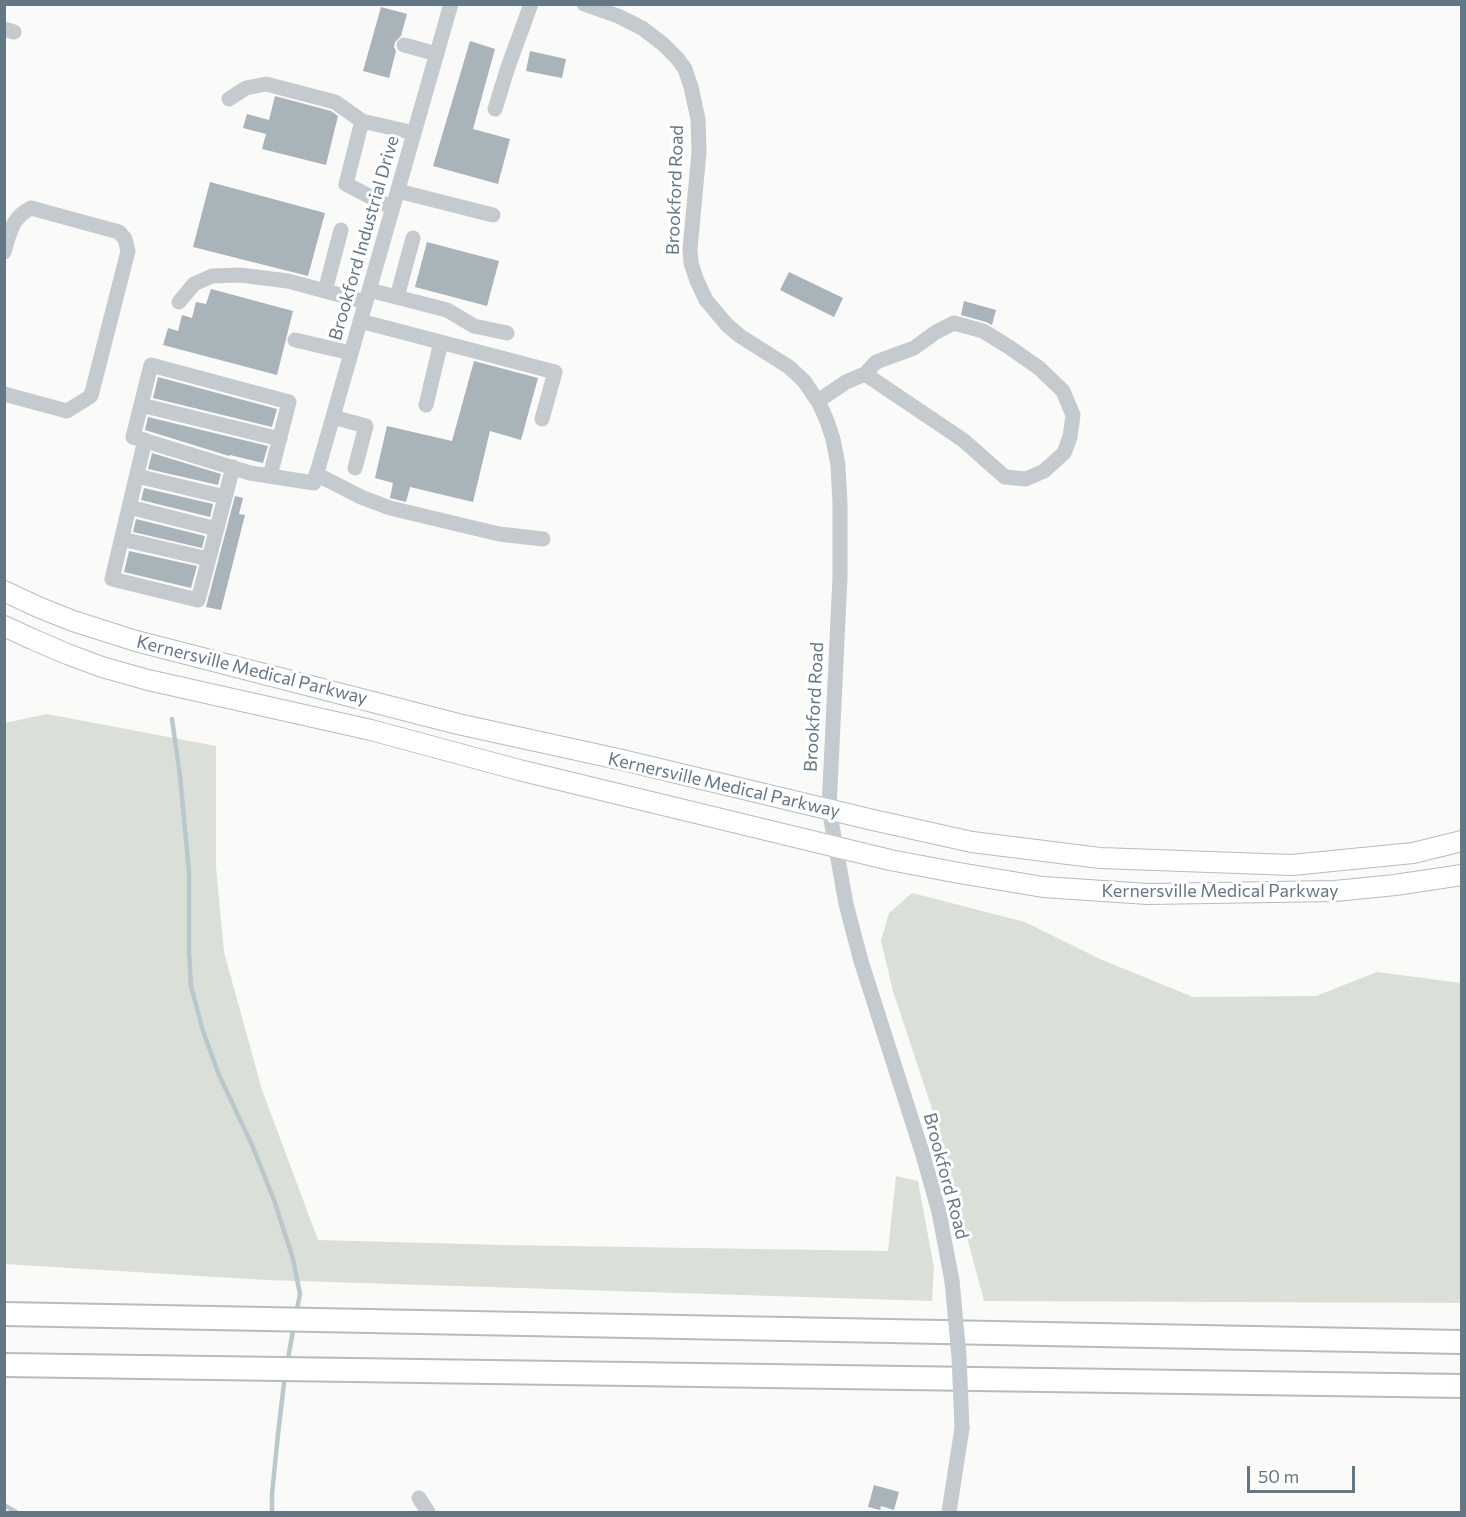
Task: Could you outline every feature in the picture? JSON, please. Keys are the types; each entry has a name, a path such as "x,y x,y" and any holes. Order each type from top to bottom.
{"highway":[{"path":"4,1313 1461,1342"},
{"path":"4,1365 1461,1386"}],"main road":[{"name":"Kernersville Medical Parkway","path":"4,591 73,621 136,641 458,724 962,840 1037,851 1129,860 1292,865 1413,853 1461,841"},
{"name":"Kernersville Medical Parkway","path":"4,626 67,654 148,680 371,730 519,770 836,847 958,873 1043,887 1148,894 1347,890 1461,875"},
{"path":"412,741 418,713"},
{"path":"1292,865 1294,892"}],"street":[{"name":"Brookford Industrial Drive","path":"315,478 451,4"},
{"path":"495,109 531,4"},
{"name":"Brookford Road","path":"584,4 618,16 642,28 663,44 685,69 692,87 698,119 699,152 690,249 691,263 697,281 706,300 727,325 740,336 789,367 804,381 818,401 834,439 840,504 840,577 829,809 846,904 861,960 923,1155 939,1212 952,1281 959,1356 962,1428 950,1512"},
{"path":"404,45 437,54"},
{"path":"230,99 246,88 266,84 335,102 362,121 414,133"},
{"path":"362,121 346,184 384,204 395,198 493,215"},
{"path":"4,252 12,224 22,212 31,208 119,232 125,239 128,251 91,396 67,411 4,394"},
{"path":"325,291 341,230"},
{"path":"397,297 412,238"},
{"path":"179,302 194,284 212,276 240,275 288,281 325,291 397,297 447,310 474,326 507,333"},
{"path":"360,321 555,372 542,419"},
{"path":"818,401 846,382 865,374 876,362 914,348 936,332 954,323 983,332 1039,368 1063,392 1073,416 1070,437 1064,453 1044,471 1026,479 1005,477 963,440 865,374"},
{"path":"295,340 351,353"},
{"path":"426,405 441,342"},
{"path":"270,476 289,402 151,365 133,437 250,473 270,476 315,478 390,508 499,534 543,539"},
{"path":"141,405 280,439"},
{"path":"333,417 366,426 354,468"},
{"path":"145,440 112,579 198,600 233,467"},
{"path":"137,476 225,497"},
{"path":"129,507 217,529"},
{"path":"122,538 208,559"},
{"path":"419,1498 428,1512"}],"shaded area":[{"path":"47,714 216,746 216,867 224,952 262,1090 318,1240 888,1251 896,1176 918,1181 934,1268 932,1301 266,1280 5,1264 5,723"},
{"path":"912,893 1025,922 1100,959 1193,997 1316,996 1377,972 1461,983 1461,1303 984,1301 936,1121 893,991 881,941 889,913"}],"building":[{"path":"381,7 407,14 401,36 395,42 396,51 389,78 363,71"},
{"path":"470,41 495,49 473,129 510,139 498,184 433,166"},
{"path":"530,51 566,59 562,78 526,71"},
{"path":"275,96 331,111 338,116 326,165 262,149 266,134 243,128 247,114 269,120"},
{"path":"210,182 325,213 308,276 193,247"},
{"path":"427,242 499,261 487,306 415,287"},
{"path":"789,272 843,298 834,317 780,290"},
{"path":"211,289 293,311 277,375 163,345 168,328 178,331 182,315 192,318 196,302 206,304"},
{"path":"964,301 996,310 992,325 961,315"},
{"path":"474,361 538,378 521,440 490,431 473,502 410,487 406,502 390,498 393,483 375,478 387,426 452,441"},
{"path":"158,377 277,409 272,427 153,398"},
{"path":"148,417 268,446 263,463 229,456 145,430"},
{"path":"152,453 221,474 218,485 148,469"},
{"path":"144,488 213,504 210,517 141,500"},
{"path":"235,496 243,498 239,514 245,515 221,610 206,607"},
{"path":"136,519 205,536 202,548 133,532"},
{"path":"129,551 197,566 191,588 124,572"},
{"path":"874,1485 899,1492 894,1510 881,1506 880,1510 868,1507"}],"waterway":[{"path":"172,719 189,872 191,986 203,1031 219,1075 252,1145 274,1200 293,1259 300,1294 296,1314"},
{"path":"287,1364 294,1325"},
{"path":"272,1512 285,1375"},
{"path":"4,1505 16,1512"}]}
